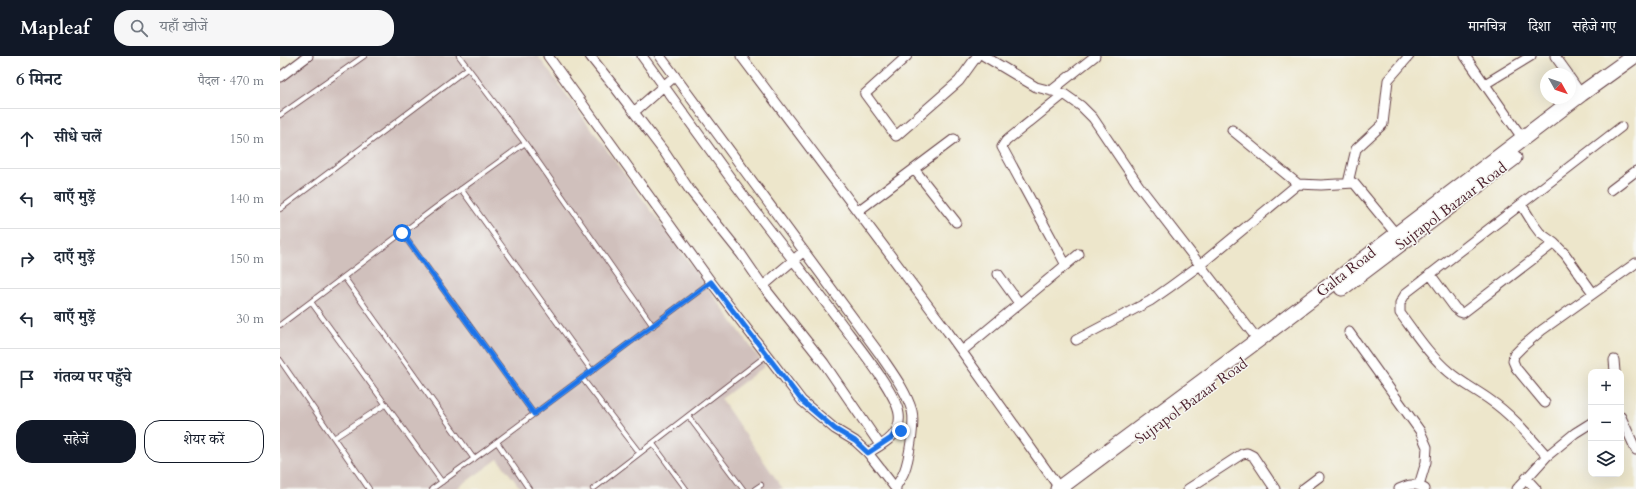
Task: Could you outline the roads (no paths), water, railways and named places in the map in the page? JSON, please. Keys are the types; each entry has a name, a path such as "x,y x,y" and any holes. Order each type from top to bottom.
{"main road":[{"name":"Galta Road","path":"1062,489 1396,234 1581,94 1634,56"},
{"name":"Sujrapol Bazaar Road","path":"1062,489 1403,243 1636,66"}],"street":[{"path":"280,77 308,56"},
{"path":"548,56 711,282 802,401 835,429 855,441 868,453 895,489 904,472 908,457 905,430 900,421 897,406 874,357 669,81 660,56"},
{"path":"590,56 634,112 689,189 741,254 762,286 824,363 880,445"},
{"path":"642,56 669,81 874,357 907,398 913,413 905,430 868,453"},
{"path":"741,56 962,351 1062,489"},
{"path":"907,56 865,94 896,136 959,81 977,56"},
{"path":"984,56 1036,87 1064,94 1081,106 1093,118 1139,186 1258,340"},
{"path":"1051,91 1094,56"},
{"path":"1348,183 1356,149 1383,124 1388,80 1409,56"},
{"path":"1465,56 1523,139"},
{"path":"1484,84 1531,56"},
{"path":"1555,56 1564,68"},
{"path":"634,112 669,81"},
{"path":"1576,87 1581,94"},
{"path":"1064,94 1006,141 1002,147 1066,265"},
{"path":"1547,456 1514,420 1489,399 1464,384 1448,371 1434,356 1400,313 1400,303 1406,293 1621,127"},
{"path":"1232,130 1298,184 1321,185 1354,183 1396,234"},
{"path":"858,211 954,139"},
{"path":"914,169 956,222"},
{"path":"1611,190 1636,171"},
{"path":"1076,340 1150,301 1200,265 1298,184"},
{"path":"1521,204 1540,232 1554,243 1572,262 1593,293"},
{"path":"1430,274 1455,308 1460,312 1463,312 1554,243"},
{"path":"962,351 1079,254"},
{"path":"762,286 799,255"},
{"path":"1545,403 1516,368 1513,361 1514,355 1523,346 1593,293 1636,263"},
{"path":"998,274 1019,303"},
{"path":"1349,332 1420,432 1427,447 1422,487 1410,484 1399,489"},
{"path":"1614,360 1615,369"},
{"path":"1624,424 1636,450"},
{"path":"1517,489 1547,456 1575,433 1588,425"},
{"path":"1188,489 1242,454 1247,453 1253,456 1275,489"},
{"path":"1303,489 1319,477"},
{"path":"1526,478 1536,489"}],"lane":[{"path":"280,115 364,56"},
{"path":"459,56 525,143 653,326"},
{"path":"280,209 468,68"},
{"path":"280,325 461,189 525,143"},
{"path":"461,189 592,371"},
{"path":"402,233 534,414"},
{"path":"344,277 474,459"},
{"path":"432,489 711,282"},
{"path":"311,302 442,482"},
{"path":"593,489 639,452 653,444 767,355"},
{"path":"280,360 369,489"},
{"path":"582,378 639,452"},
{"path":"334,438 386,404"},
{"path":"688,416 743,489"},
{"path":"491,446 497,442 529,489"},
{"path":"653,444 686,489"},
{"path":"599,484 602,489"},
{"path":"755,489 761,485"}]}
